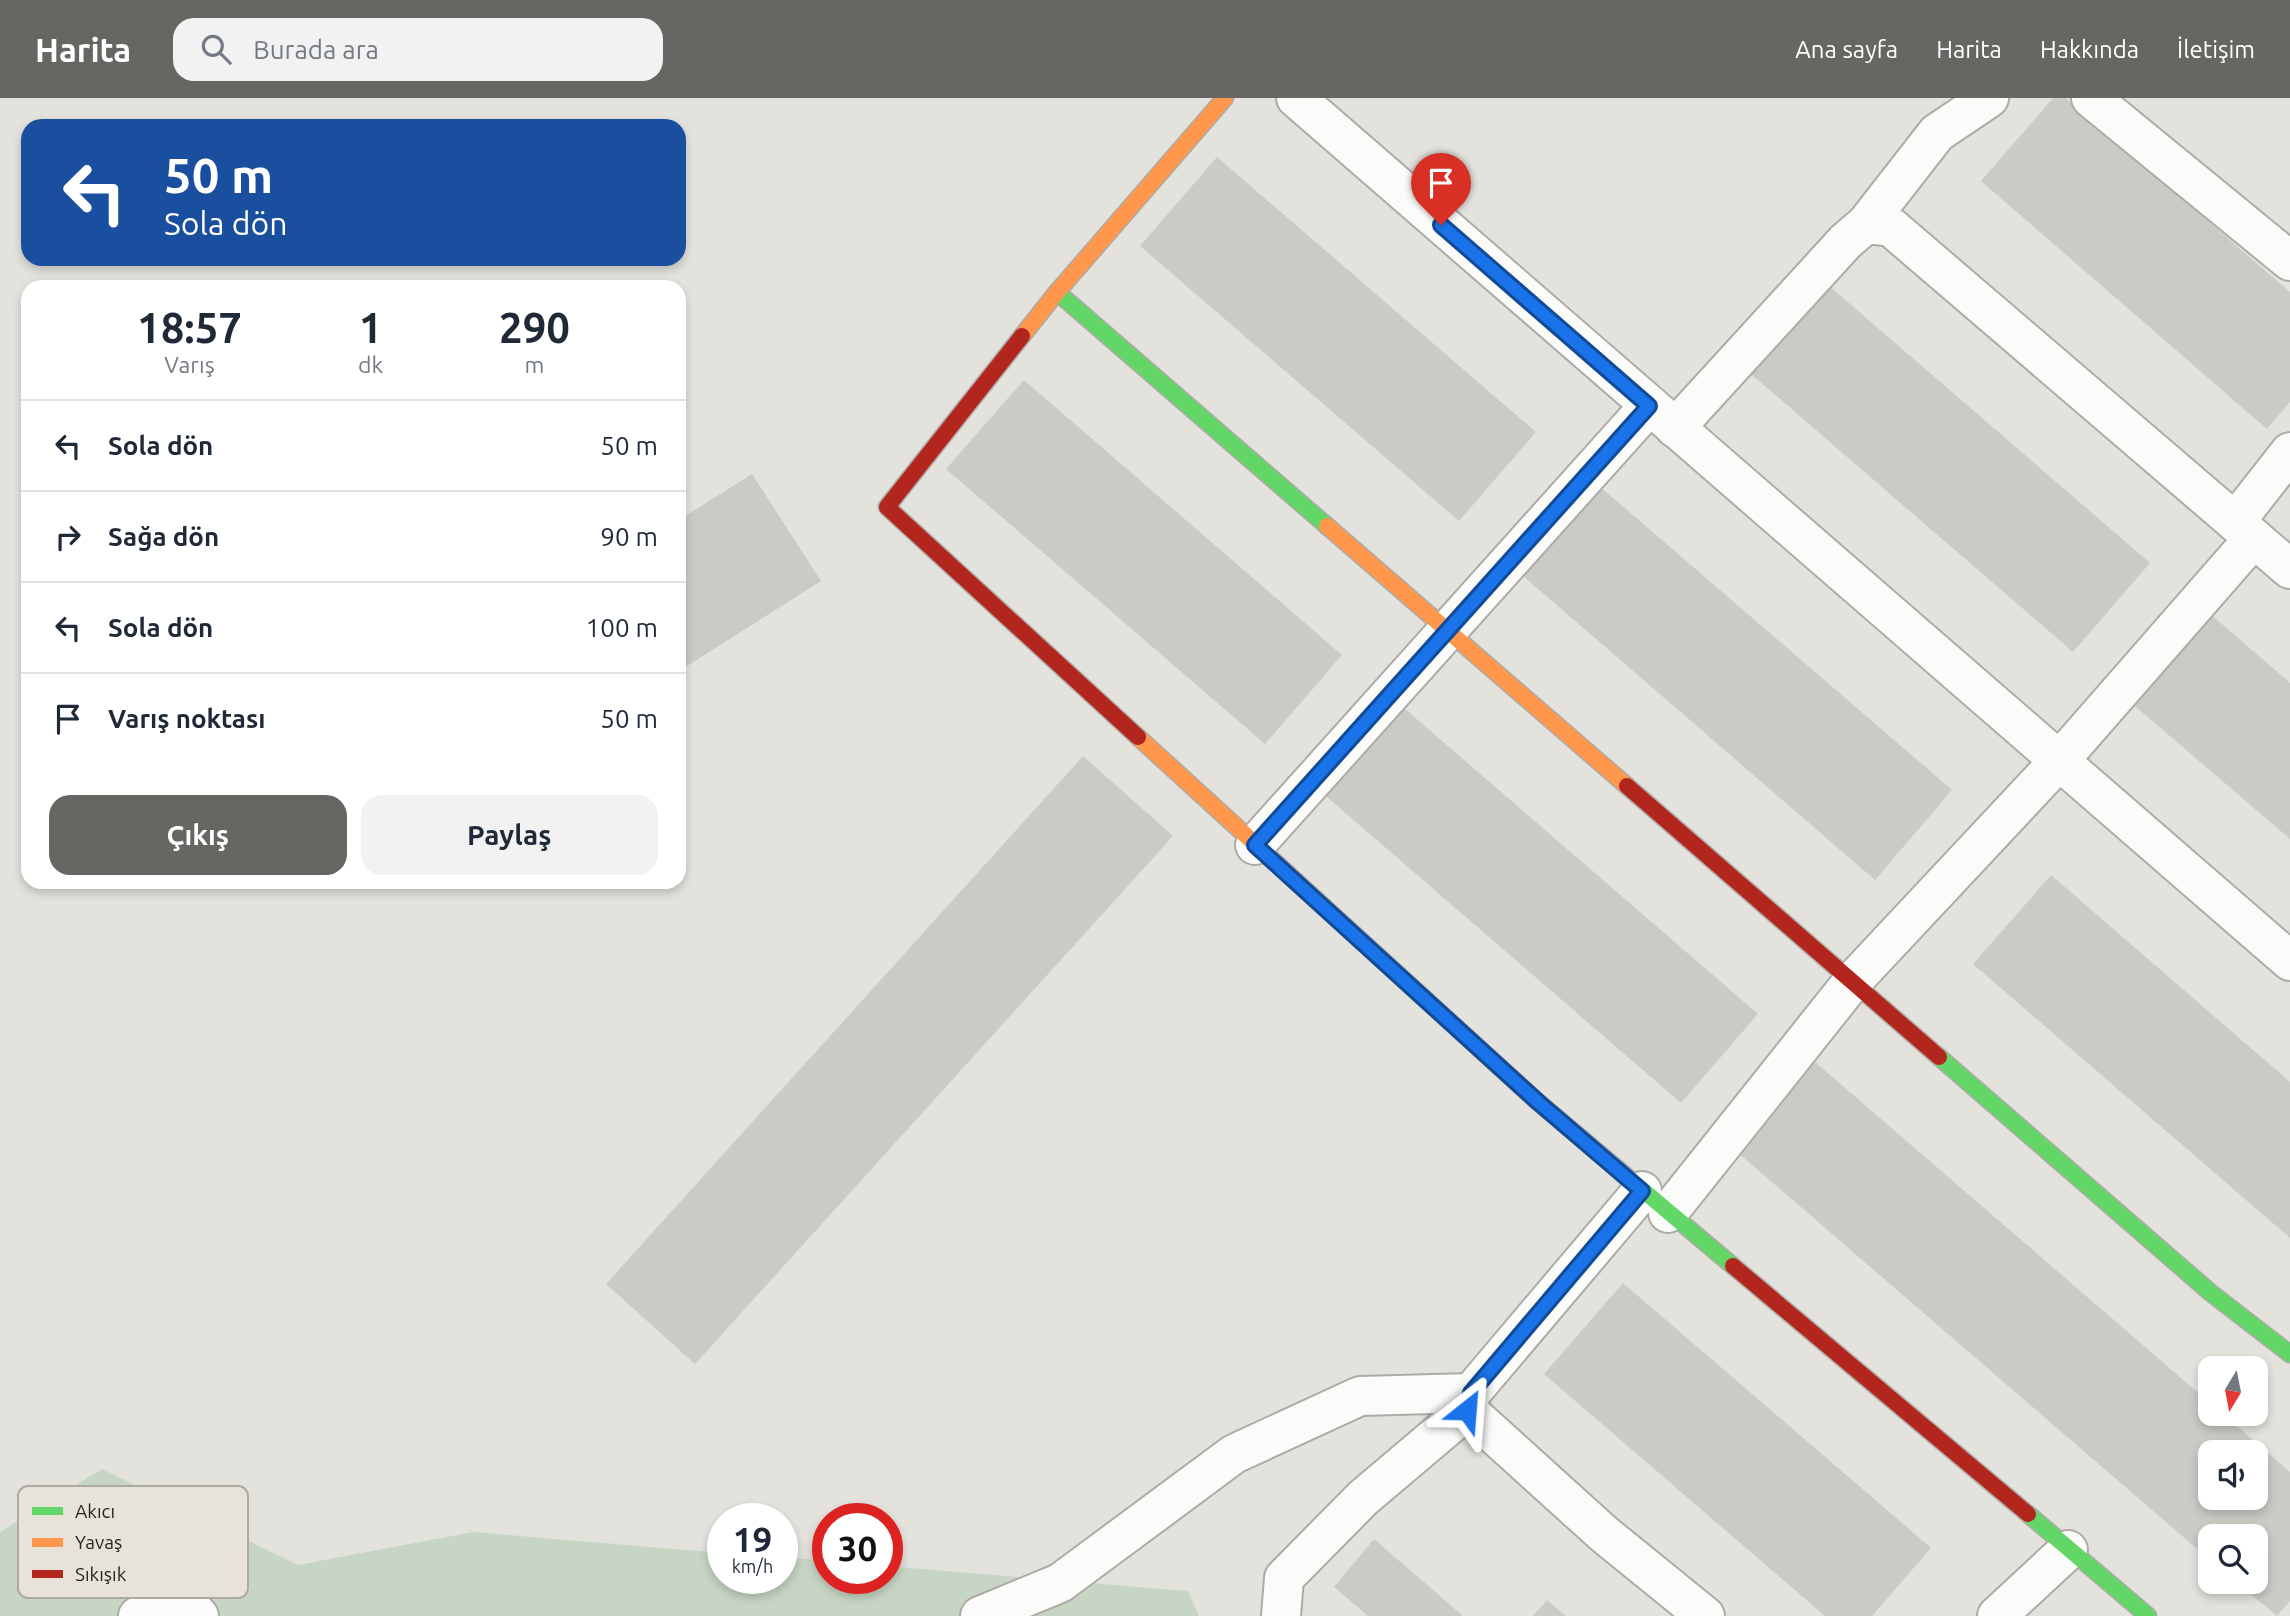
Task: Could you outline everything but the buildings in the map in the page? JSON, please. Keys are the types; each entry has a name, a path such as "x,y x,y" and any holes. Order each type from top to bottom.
{"street":[{"path":"1225,98 1057,292 887,507 1538,1102 2148,1616"},
{"path":"1296,98 2290,961"},
{"path":"1255,845 1447,630 1662,417 1866,224 1937,133 1989,98"},
{"path":"2091,98 2290,261"},
{"path":"1866,224 1891,227 2290,569"},
{"path":"1057,292 2211,1293 2290,1354"},
{"path":"1281,1616 1284,1578 1363,1498 1469,1401 1655,1202 1852,982 2059,761 2244,530 2290,452"},
{"path":"980,1616 1060,1583 1234,1454 1360,1395 1469,1401 1604,1534 1705,1616"},
{"path":"1997,1616 2068,1550"},
{"path":"138,1616 165,1598"},
{"path":"182,1598 199,1616"}],"green space":[{"path":"102,1469 137,1486 74,1486"},
{"path":"18,1521 18,1598 248,1598 248,1541 298,1565 473,1532 707,1552 707,1594 798,1594 798,1558 812,1560 812,1594 903,1594 903,1567 1188,1591 1199,1616 0,1616 0,1532"}],"traffic: fast":[{"path":"1057,292 1327,526"},
{"path":"1448,1020 1538,1102 1733,1266"},
{"path":"1939,1057 2211,1293 2290,1354"},
{"path":"2028,1514 2148,1616"}],"traffic: slow":[{"path":"1022,336 1225,98"},
{"path":"1327,526 1627,786"},
{"path":"1138,737 1448,1020"}],"traffic: jam":[{"path":"1022,336 887,507 1138,737"},
{"path":"1627,786 1939,1057"},
{"path":"1733,1266 2028,1514"}],"route":[{"path":"1441,225 1649,406 1255,845 1538,1102 1642,1191 1471,1393 1467,1410"}]}
